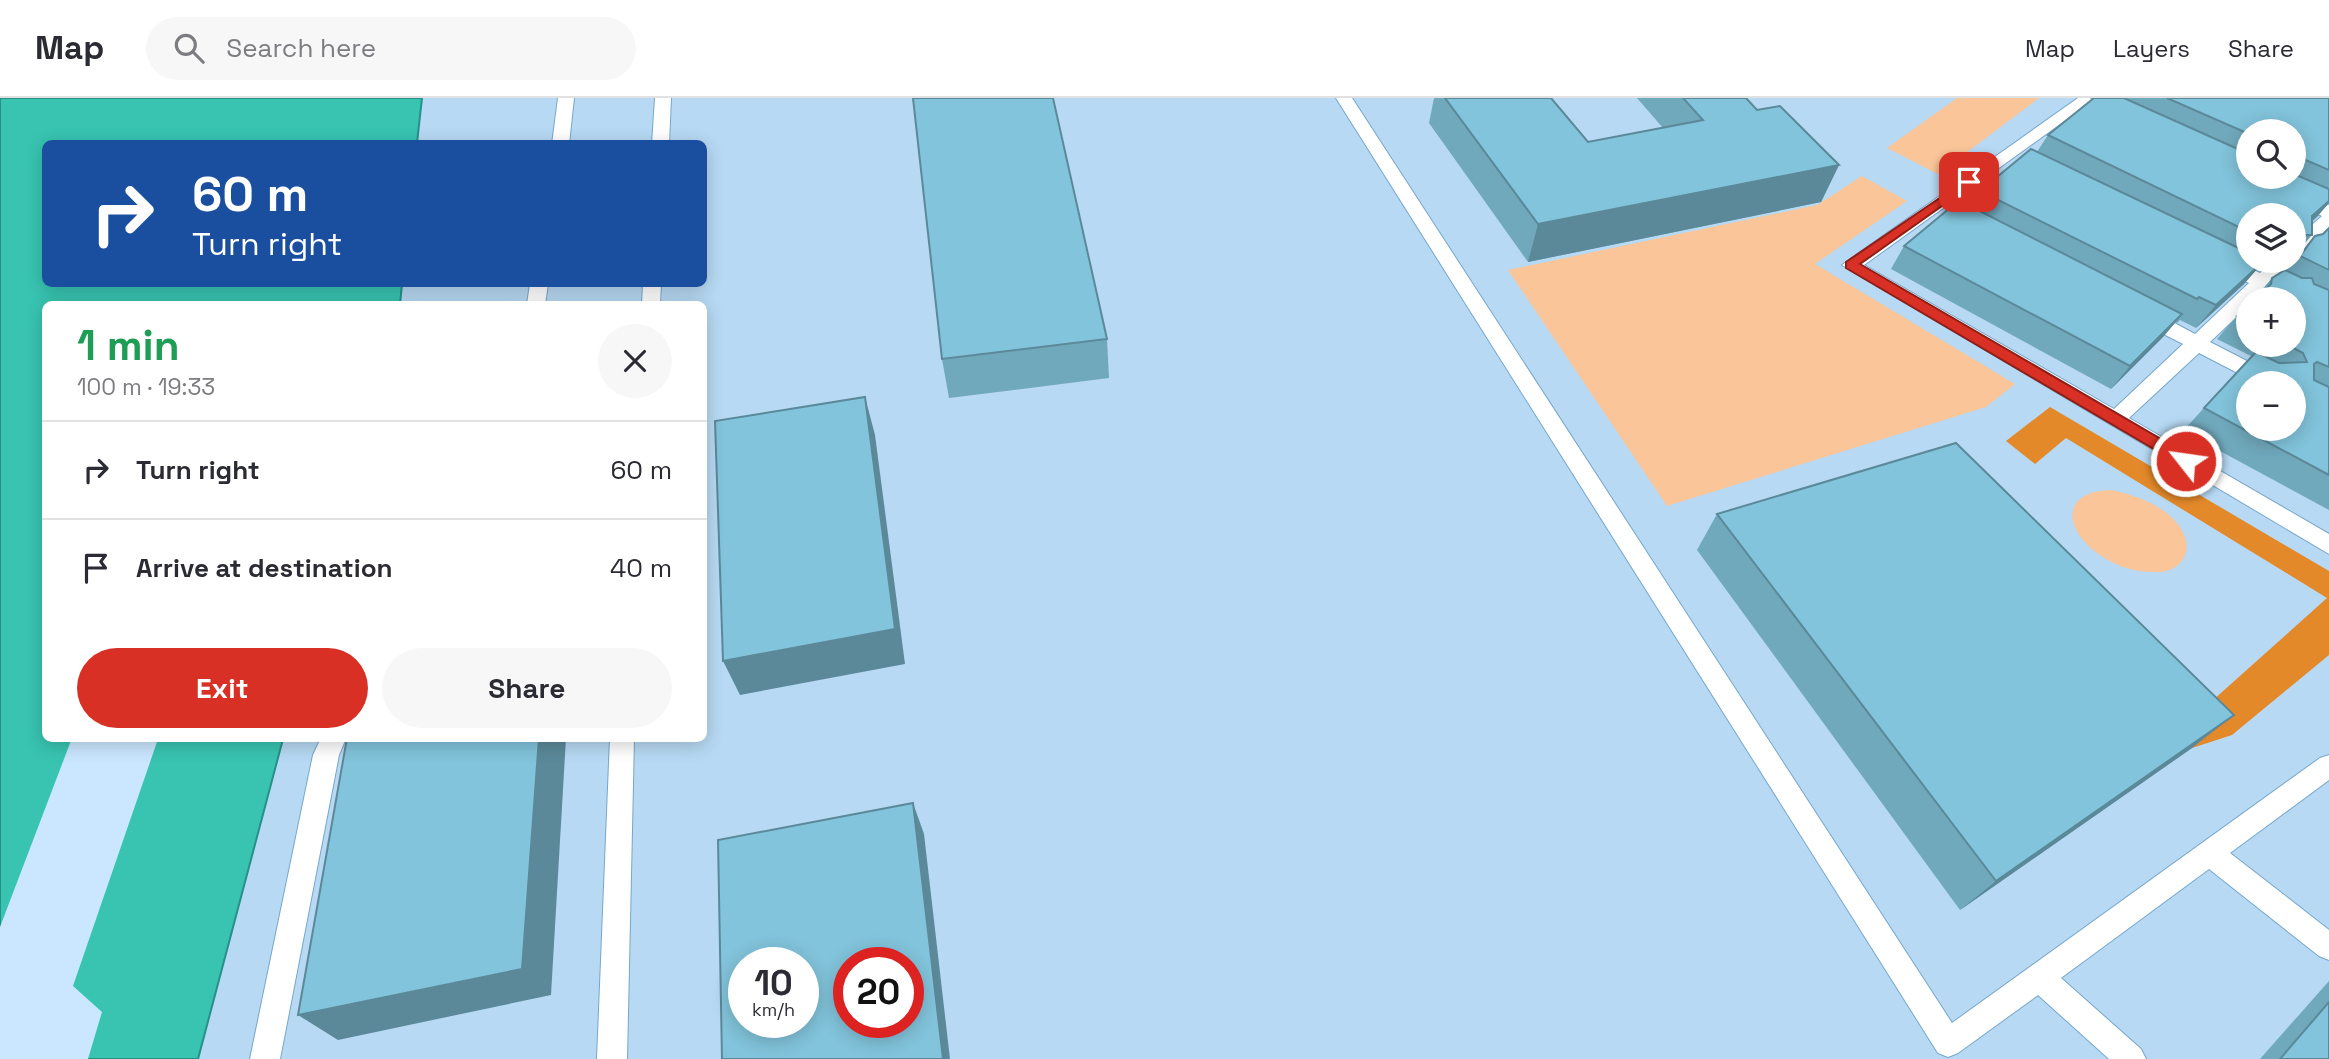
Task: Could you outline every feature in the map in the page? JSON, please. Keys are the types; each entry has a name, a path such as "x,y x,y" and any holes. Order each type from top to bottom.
{"lane":[{"path":"561,140 566,98"},
{"path":"660,140 663,98"},
{"path":"1344,98 1948,1043 2329,766"},
{"path":"2086,102 1851,265 2329,545"},
{"path":"2004,157 2028,169"},
{"path":"2279,189 2329,212"},
{"path":"1933,207 1957,219"},
{"path":"2306,240 2329,219"},
{"path":"2213,258 2329,314"},
{"path":"2115,420 2271,273"},
{"path":"2124,306 2250,371"},
{"path":"265,1059 326,755 332,742"},
{"path":"612,1059 622,742"},
{"path":"2210,853 2329,947"},
{"path":"2039,977 2130,1059"}],"shaded area":[{"path":"0,98 422,98 417,140 42,140 42,287 402,287 400,301 42,301 42,742 282,742 198,1059 0,1059"},
{"path":"422,98 2329,98 2329,1059 198,1059 282,742 707,742 707,301 400,301 402,287 707,287 707,140 417,140"},
{"path":"1957,98 2039,98 1938,174 1887,148"},
{"path":"1862,176 1907,201 1815,264 2015,384 1986,407 1667,506 1508,270 1817,205"},
{"path":"2050,407 2329,571 2329,655 2232,735 2192,748 1942,484 2203,709 2327,598 2066,438 2035,464 2006,441"},
{"path":"2111,490 2147,501 2171,516 2186,541 2184,557 2179,564 2164,571 2140,571 2115,564 2090,548 2075,526 2072,516 2075,506 2081,498"}],"pier":[{"path":"70,742 157,742 73,986 102,1012 88,1059 0,1059 0,927"}],"building":[{"path":"913,98 1053,98 1107,339 942,359"},
{"path":"1445,98 1551,98 1588,142 1703,120 1683,98 1746,98 1757,110 1780,106 1839,165 1538,224"},
{"path":"2094,98 2124,98 2236,148 2236,189 2306,189 2306,179 2329,189 2329,201 2312,216 2312,235 2306,235 2306,203 2236,203 2236,226 2048,135"},
{"path":"2167,98 2329,98 2329,170 2306,160 2306,119 2236,119 2236,128"},
{"path":"2031,149 2236,247 2236,273 2251,273 2216,305 2199,297 2197,299 1980,191"},
{"path":"1956,203 1961,206 1964,203 2182,314 2130,366 1904,246"},
{"path":"2329,228 2329,270 2306,259 2306,248 2315,236 2323,234"},
{"path":"2280,273 2291,273 2302,278 2312,278 2314,284 2329,290 2329,367 2317,362 2314,364 2314,380 2329,387 2329,475 2266,441 2306,441 2306,371 2238,371 2251,357 2266,357 2279,363 2307,362 2305,357 2306,287 2268,287 2272,278"},
{"path":"2236,374 2236,425 2204,408"},
{"path":"865,397 895,629 723,661 715,421"},
{"path":"1956,443 2234,715 1996,881 1717,514"},
{"path":"346,742 539,742 522,969 298,1015"},
{"path":"913,803 943,1059 722,1059 718,840"},
{"path":"2329,1002 2329,1059 2280,1059"}],"route":[{"path":"1969,182 1851,265 2186,461"}]}
